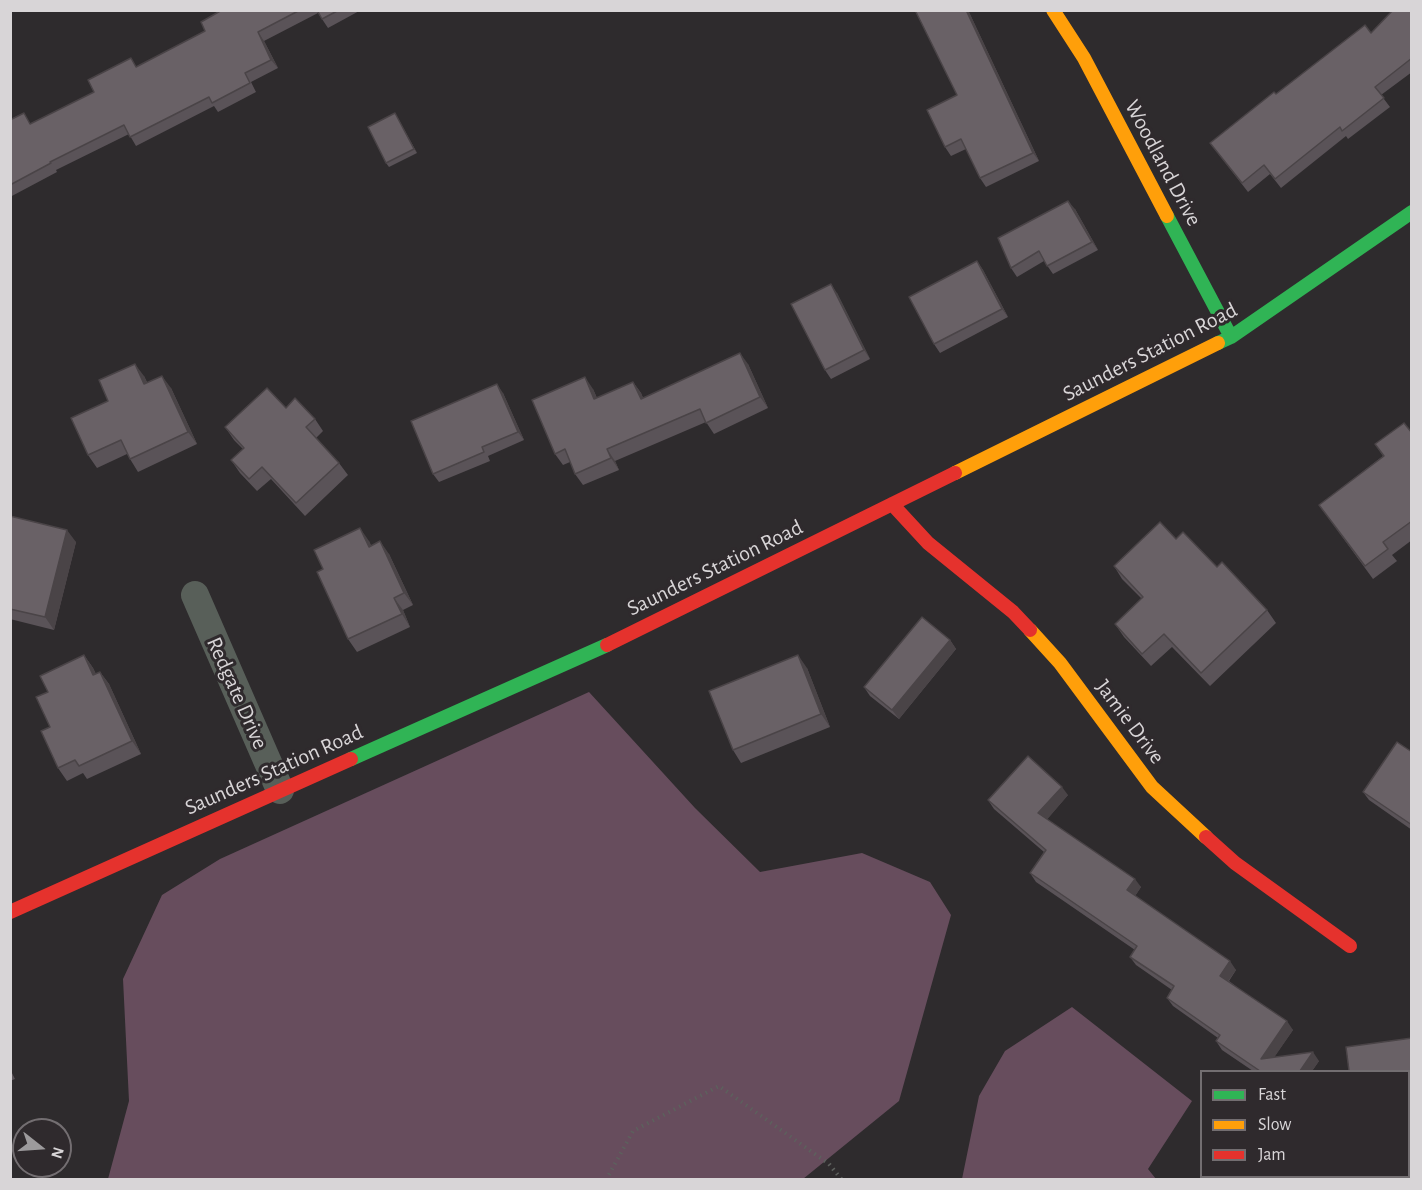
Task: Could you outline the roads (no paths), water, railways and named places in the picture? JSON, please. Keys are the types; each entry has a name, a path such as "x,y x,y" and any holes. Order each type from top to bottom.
{"street":[{"name":"Woodland Drive","path":"1053,10 1084,58 1231,337"},
{"name":"Saunders Station Road","path":"10,912 595,651 1231,337 1412,212"},
{"name":"Jamie Drive","path":"892,504 928,543 1013,612 1060,663 1152,787 1235,863 1350,946"},
{"name":"Redgate Drive","path":"195,595 280,790"}]}
